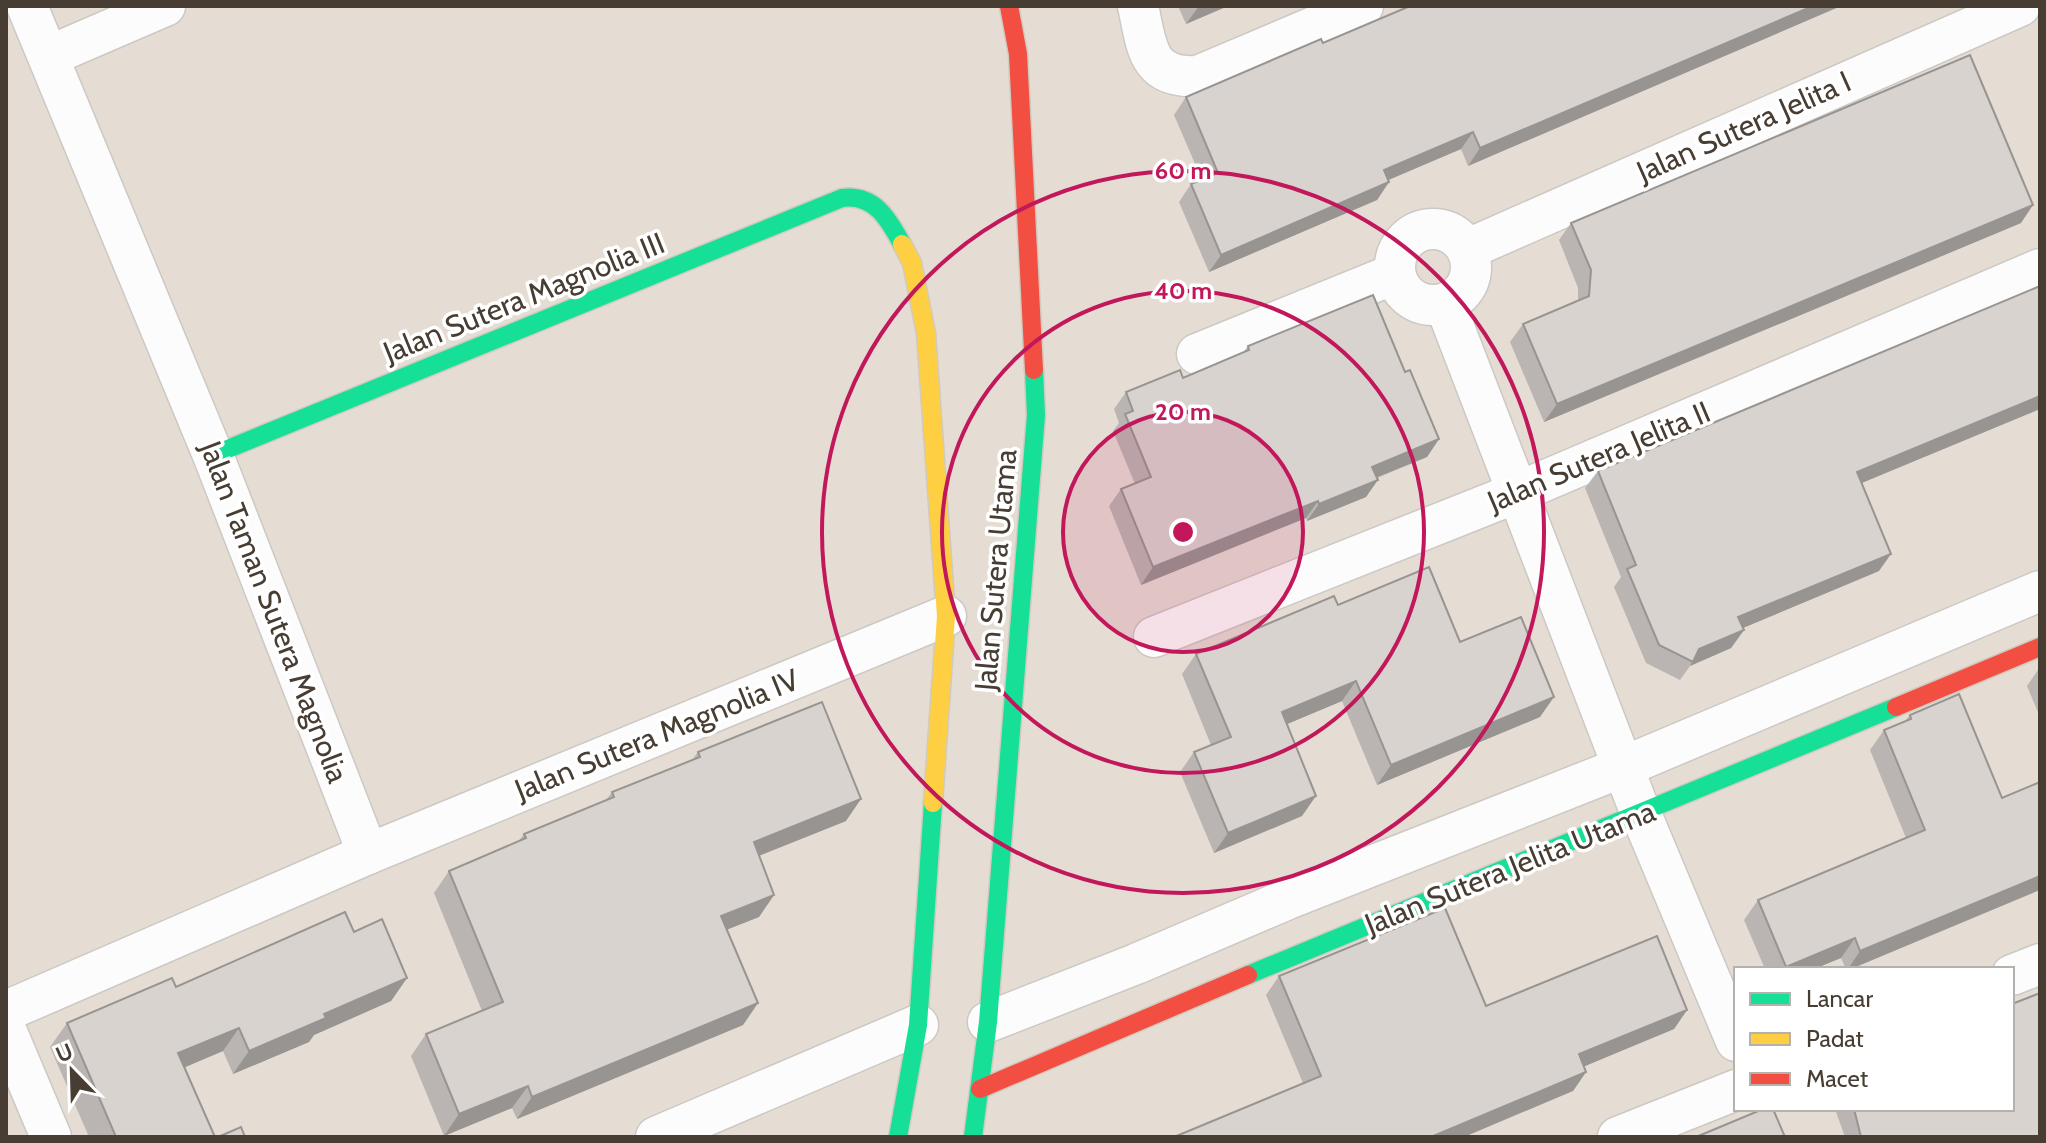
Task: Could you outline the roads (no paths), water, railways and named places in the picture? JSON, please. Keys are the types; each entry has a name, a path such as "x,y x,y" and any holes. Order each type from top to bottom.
{"street":[{"name":"Jalan Taman Sutera Magnolia","path":"27,6 213,455 368,854"},
{"path":"49,56 165,6"},
{"name":"Jalan Sutera Utama","path":"973,1137 988,1022 1036,415 1018,54 1009,6"},
{"path":"1138,6 1149,56 1165,71 1175,75 1198,76 1363,6"},
{"name":"Jalan Sutera Jelita I","path":"1468,249 2020,6"},
{"name":"Jalan Sutera Magnolia III","path":"213,455 842,198 857,196 868,201 889,220 912,263 926,333 946,616"},
{"path":"1439,229 1456,235 1468,249 1473,271 1463,292 1445,304 1423,305 1404,293 1394,274 1395,256 1405,240 1421,230 1439,229"},
{"name":"Jalan Sutera Jelita II","path":"1154,637 1516,493 2040,269"},
{"path":"1197,354 1394,274"},
{"path":"1445,304 1641,814 1734,1036"},
{"name":"Jalan Sutera Jelita Utama","path":"988,1022 1623,767 2040,591"},
{"path":"898,1137 918,1025 946,616"},
{"name":"Jalan Sutera Magnolia IV","path":"368,854 946,616"},
{"name":"Jalan Sutera Jelita Utama","path":"980,1089 2040,647"},
{"path":"6,1011 368,854"},
{"path":"1288,899 1306,951"},
{"path":"2014,974 2040,964"},
{"path":"656,1137 918,1025"},
{"path":"6,1030 51,1137"},
{"path":"1618,1137 1734,1091"}]}
